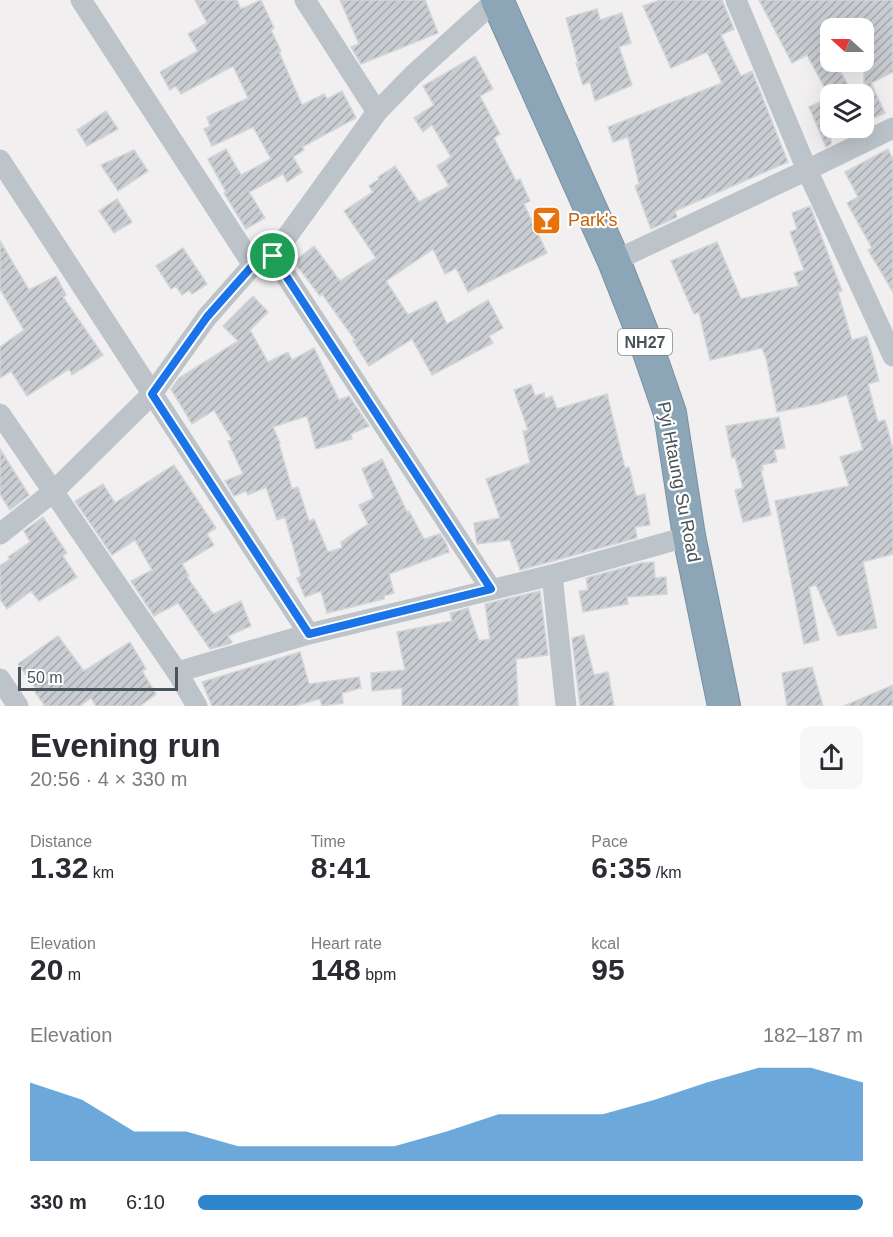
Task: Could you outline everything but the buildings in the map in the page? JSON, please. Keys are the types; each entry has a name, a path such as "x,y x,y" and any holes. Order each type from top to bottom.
{"highway":[{"name":"Pyi Htaung Su Road","path":"497,0 614,261 670,413 689,536 724,706"}],"street":[{"path":"81,0 253,265"},
{"path":"305,0 377,112"},
{"path":"0,534 53,492 152,394 207,317 253,265 273,256 377,112 413,75 497,0"},
{"path":"736,0 807,170 893,356"},
{"path":"614,261 893,128"},
{"path":"0,160 309,634"},
{"path":"273,256 491,589"},
{"path":"0,414 177,672 197,706"},
{"path":"177,672 309,634 552,575 689,536"},
{"path":"552,575 566,706"},
{"path":"0,679 18,706"}],"place":[{"name":"Park's","path":"547,220"}],"route":[{"path":"273,256 491,589 309,634 152,394 207,317 253,265 273,256"}]}
